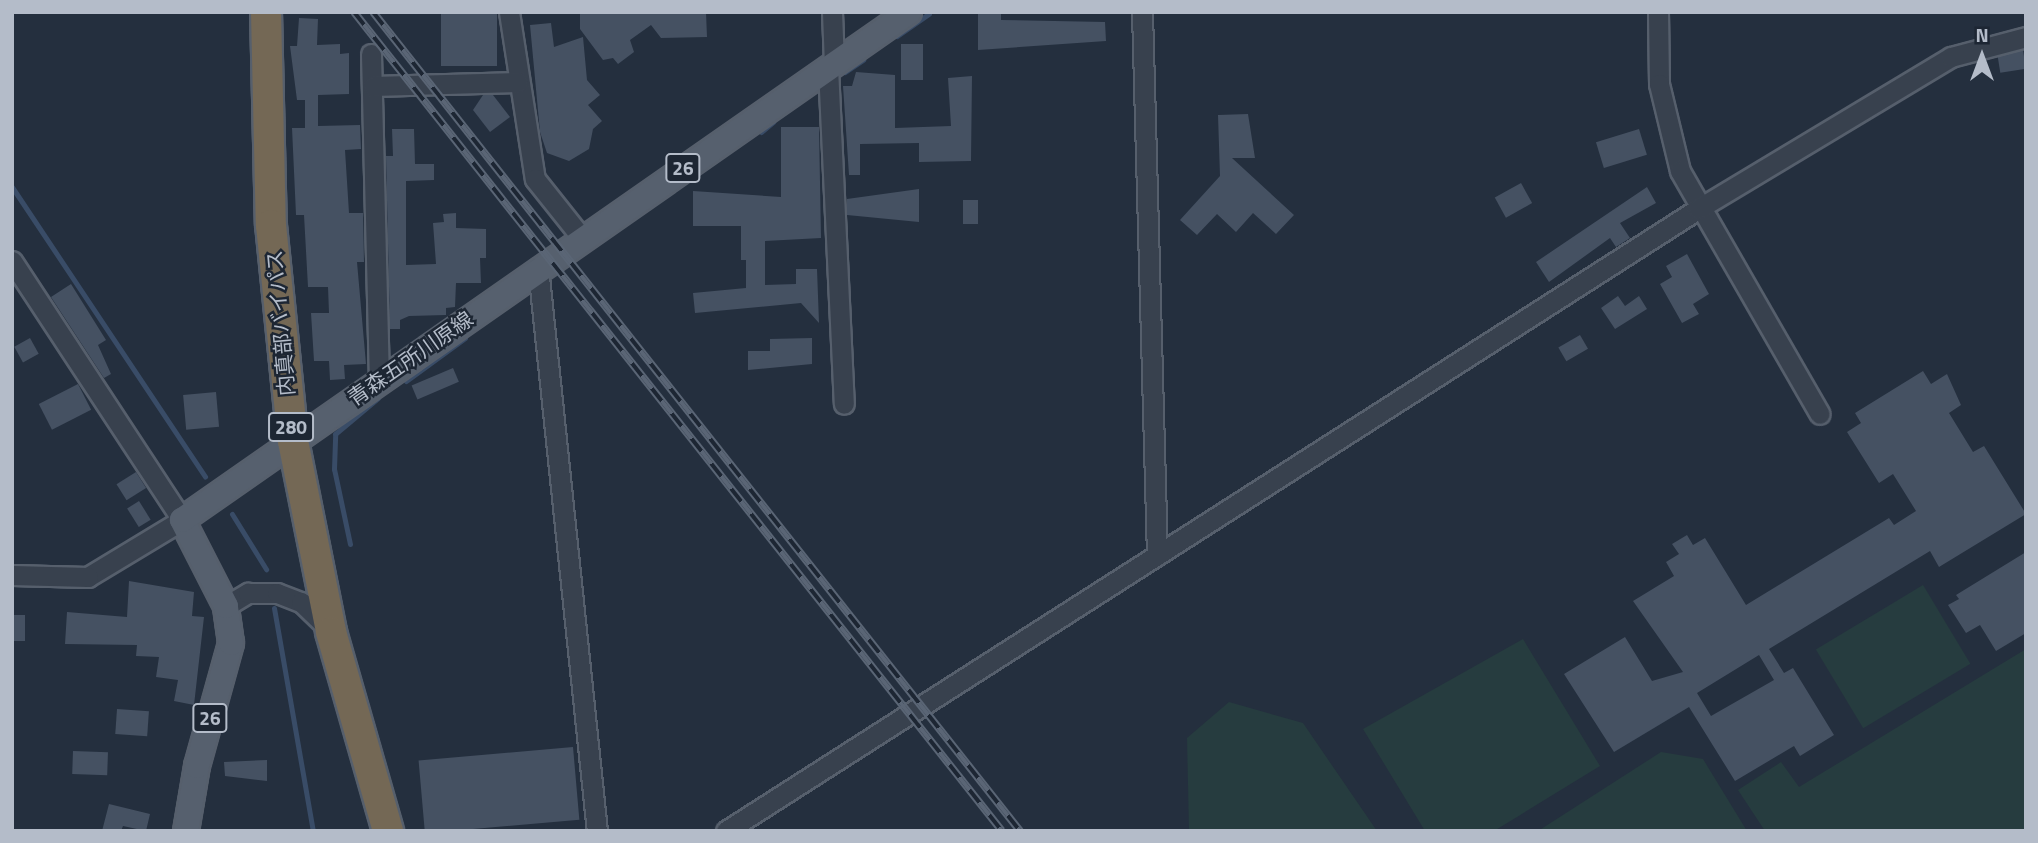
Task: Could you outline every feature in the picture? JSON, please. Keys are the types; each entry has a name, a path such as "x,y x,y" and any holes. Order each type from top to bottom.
{"highway":[{"name":"内真部バイパス","path":"266,12 271,225 293,441 331,632 388,831"}],"main road":[{"name":"青森五所川原線","path":"182,520 582,237 909,12"},
{"name":"26","path":"182,520 226,606 230,643 197,766 186,831"}],"street":[{"path":"509,12 535,179 582,237"},
{"path":"832,12 831,66 844,404"},
{"path":"1142,12 1157,555"},
{"path":"1658,12 1659,83 1670,139 1698,209 1821,414"},
{"path":"726,831 1698,209 1951,57 2026,37"},
{"path":"371,54 379,379"},
{"path":"373,86 518,82"},
{"path":"12,261 182,520 88,577 12,575"},
{"path":"538,268 597,831"},
{"path":"226,606 248,593 278,593 301,602 331,632"}],"green space":[{"path":"1923,585 1970,664 1863,728 1816,649"},
{"path":"1523,639 1600,766 1494,831 1425,831 1363,729"},
{"path":"2026,649 2026,831 1765,831 1738,790 1781,762 1799,787"},
{"path":"1229,702 1303,723 1377,831 1189,831 1187,738"},
{"path":"1661,752 1703,759 1747,831 1538,831"}],"building":[{"path":"580,12 706,12 707,37 661,38 651,25 630,40 634,52 618,64 613,58 603,60 580,29"},
{"path":"978,12 1001,12 1001,20 1105,22 1106,41 978,50"},
{"path":"441,13 497,13 497,66 441,66"},
{"path":"299,18 318,19 317,45 340,44 340,54 349,53 349,94 318,95 318,126 360,125 361,149 345,150 349,213 363,213 364,262 357,262 366,364 344,365 345,379 330,380 329,361 314,361 311,313 329,313 328,287 308,287 304,215 296,215 292,128 305,128 305,100 297,100 290,46 297,46"},
{"path":"551,23 554,47 583,37 587,80 600,95 588,105 602,121 593,129 589,149 569,161 547,153 540,132 530,25"},
{"path":"901,44 923,44 923,80 901,80"},
{"path":"2023,50 2026,69 2000,73 1997,54"},
{"path":"856,72 895,75 895,128 951,126 948,78 972,76 971,161 919,162 919,143 860,144 860,175 849,175 843,86 852,86"},
{"path":"483,95 493,95 510,117 490,132 473,110"},
{"path":"1248,114 1255,158 1232,158 1294,215 1276,234 1253,213 1236,232 1217,214 1197,235 1180,220 1220,176 1218,115"},
{"path":"781,127 819,127 821,238 765,241 765,285 796,284 796,269 817,269 819,323 801,303 695,313 693,293 746,288 746,260 741,260 741,226 693,226 693,191 781,197"},
{"path":"392,129 414,129 415,164 434,164 434,180 406,181 406,265 436,264 433,223 444,222 443,214 456,213 456,228 486,229 486,258 480,258 481,283 456,283 455,307 446,308 446,315 409,316 400,320 400,329 390,329 386,156 393,156"},
{"path":"1639,129 1647,155 1604,168 1596,142"},
{"path":"1521,183 1532,203 1506,218 1495,198"},
{"path":"1647,187 1656,203 1620,223 1630,238 1616,247 1610,238 1549,282 1536,262"},
{"path":"919,189 919,222 847,215 847,199"},
{"path":"963,200 978,200 978,224 963,224"},
{"path":"1687,254 1709,294 1693,304 1699,314 1682,323 1660,284 1672,277 1666,266"},
{"path":"71,284 106,340 98,345 111,374 104,378 51,297"},
{"path":"1618,296 1625,306 1639,296 1647,309 1615,329 1601,308"},
{"path":"1580,335 1588,349 1566,361 1558,348"},
{"path":"30,338 39,354 23,362 14,347"},
{"path":"812,338 812,364 748,370 748,351 770,351 770,339"},
{"path":"453,368 459,382 417,399 412,386"},
{"path":"1923,371 1931,384 1947,374 1961,405 1949,413 1973,452 1984,446 2026,514 1939,567 1930,551 1769,649 1784,673 1793,668 1834,735 1800,756 1794,746 1735,781 1689,707 1614,752 1564,674 1625,637 1652,681 1683,672 1633,601 1674,576 1666,562 1679,554 1672,544 1687,535 1693,545 1705,538 1746,605 1889,518 1894,525 1916,511 1893,474 1879,483 1847,432 1861,423 1855,413","holes":["1759,655 1774,680 1711,716 1697,693"]},
{"path":"78,384 91,410 52,430 39,404"},
{"path":"216,392 219,427 186,430 183,395"},
{"path":"136,472 146,488 127,500 116,484"},
{"path":"139,501 151,520 139,527 127,508"},
{"path":"2026,552 2026,633 1996,651 1980,625 1966,633 1948,605 1959,599 1956,595"},
{"path":"129,581 194,592 192,616 204,617 194,705 174,701 178,680 156,677 159,657 136,656 137,645 65,644 67,612 127,617"},
{"path":"12,615 25,615 25,641 12,641"},
{"path":"117,709 149,711 147,736 115,734"},
{"path":"573,747 579,820 425,831 419,761"},
{"path":"73,751 108,752 107,775 72,774"},
{"path":"267,760 267,781 225,776 224,762"},
{"path":"109,804 150,814 146,831 123,826 121,831 102,831"}],"waterway":[{"path":"897,36 929,14"},
{"path":"845,72 863,60"},
{"path":"761,132 773,122"},
{"path":"12,187 205,476"},
{"path":"406,381 465,338"},
{"path":"350,544 334,469 335,434 378,398"},
{"path":"232,514 266,569"},
{"path":"274,608 313,831"}],"railway":[{"path":"354,12 1002,831"},
{"path":"373,12 1020,831"}]}
